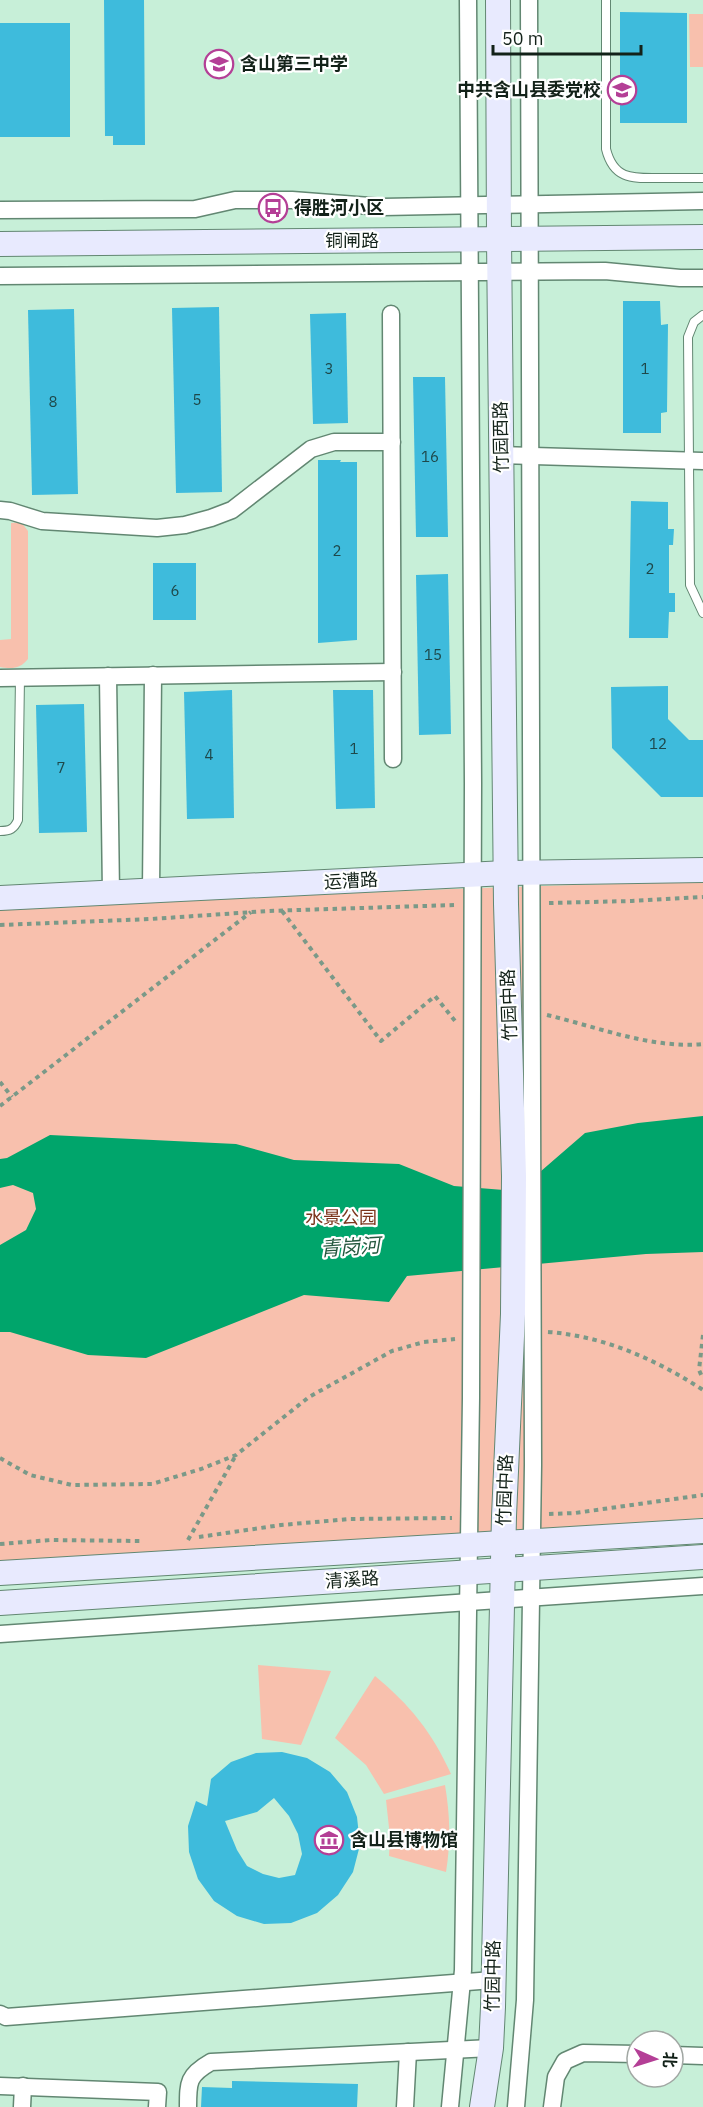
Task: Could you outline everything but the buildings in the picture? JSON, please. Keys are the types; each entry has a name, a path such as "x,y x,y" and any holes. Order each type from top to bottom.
{"main road":[{"name":"竹园西路","path":"498,0 506,873"},
{"name":"铜闸路","path":"0,244 703,237"},
{"name":"运漕路","path":"0,898 506,873 703,870"},
{"name":"竹园中路","path":"482,2107 491,2048 502,1570 513,1314 514,1176 506,873"},
{"name":"清溪路","path":"0,1573 703,1531"},
{"name":"清溪路","path":"0,1603 703,1557"}],"street":[{"path":"450,2107 462,1983 469,1572 472,875 468,0"},
{"path":"516,2107 525,2000 532,1515 529,0"},
{"path":"0,210 195,209 235,200 292,200 383,207 703,201"},
{"path":"0,276 605,271 703,278"},
{"path":"391,314 393,759"},
{"path":"0,510 42,521 157,528 185,525 232,510 311,449 334,442 392,442"},
{"path":"501,456 696,460"},
{"path":"0,678 393,672"},
{"path":"152,891 153,675"},
{"path":"108,676 111,893"},
{"path":"0,1634 703,1586"},
{"path":"0,2014 6,2017 493,1980"},
{"path":"188,2107 188,2082 197,2070 211,2062 491,2048"},
{"path":"405,2107 408,2052"},
{"path":"552,2107 556,2077 565,2061 583,2053 625,2054"},
{"path":"685,2055 703,2056"},
{"path":"0,2086 158,2092 157,2107"},
{"path":"22,2107 23,2086"}],"lane":[{"path":"606,0 606,149 608,158 618,171 632,178 703,178"},
{"path":"703,315 694,322 688,336 696,460 690,585 703,613"},
{"path":"0,831 8,831 18,820 20,677"}],"path":[{"path":"541,903 632,902 703,897"},
{"path":"277,904 381,1041 435,996 457,1024 472,1032"},
{"path":"0,925 252,912 472,905"},
{"path":"0,1106 258,907"},
{"path":"532,1012 635,1038 686,1046 703,1044"},
{"path":"0,1082 12,1097"},
{"path":"532,1331 568,1333 640,1354 674,1371 703,1390"},
{"path":"703,1335 699,1370 703,1379"},
{"path":"0,1458 30,1475 72,1485 152,1484 201,1469 236,1455 309,1397 392,1351 424,1342 471,1337"},
{"path":"175,1562 236,1455"},
{"path":"532,1515 575,1513 703,1495"},
{"path":"186,1539 281,1525 350,1519 469,1517"},
{"path":"0,1544 87,1539 144,1541"}],"green space":[{"path":"689,14 703,14 703,67 690,67"},
{"path":"21,522 28,531 28,659 19,666 4,668 0,667 0,640 11,639 11,523"},
{"name":"水景公园","path":"703,882 703,1518 0,1566 0,910 263,897"},
{"path":"258,1665 331,1671 301,1745 262,1739"},
{"path":"375,1676 419,1720 436,1745 451,1774 384,1794 366,1765 335,1738"},
{"path":"445,1785 449,1828 446,1872 389,1856 390,1837 386,1800"}],"water":[{"name":"青岗河","path":"703,1116 703,1252 646,1254 407,1276 389,1302 304,1295 146,1358 88,1355 10,1332 0,1332 0,1245 26,1230 36,1209 33,1193 13,1185 0,1188 0,1159 7,1158 50,1135 236,1144 294,1160 399,1164 454,1186 518,1191 585,1133 638,1123"}],"place":[{"name":"含山第三中学","path":"219,64"},
{"name":"中共含山县委党校","path":"622,90"},
{"name":"得胜河小区","path":"273,208"},
{"name":"含山县博物馆","path":"329,1840"}]}
